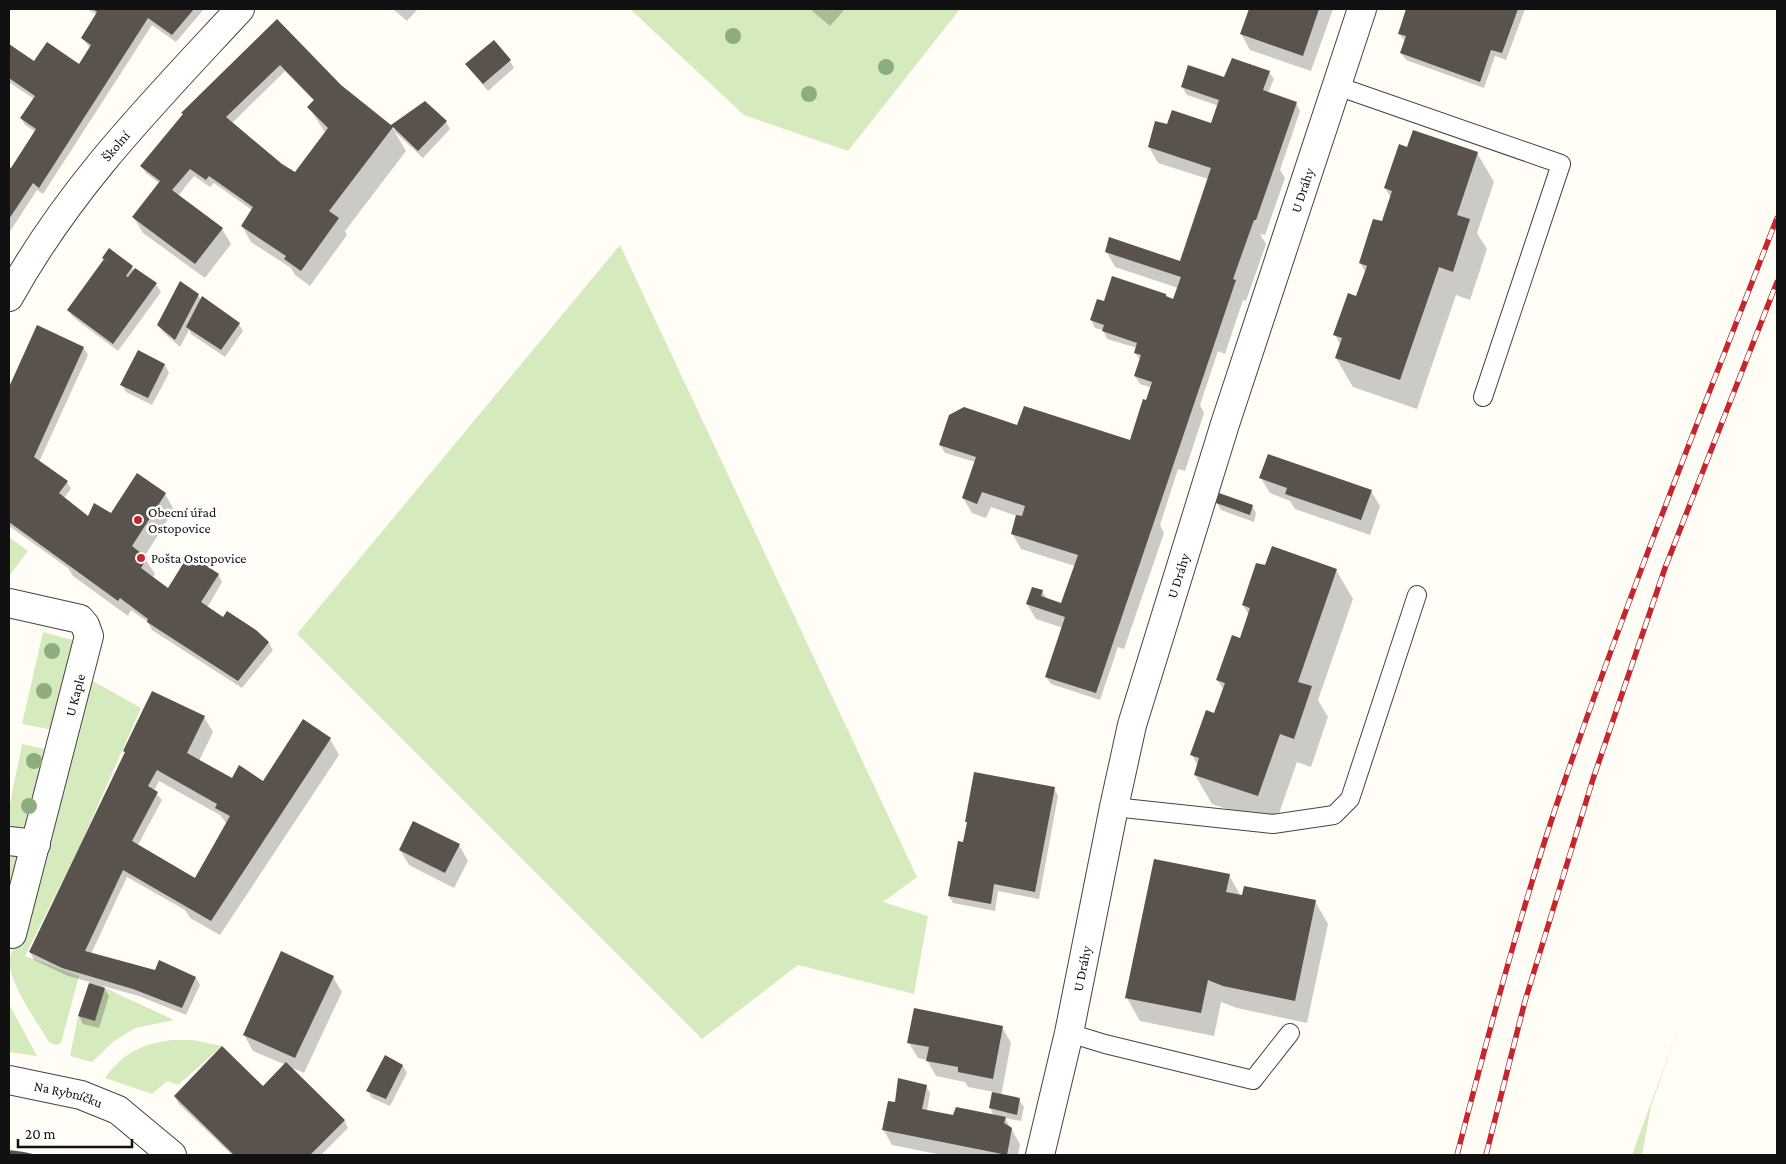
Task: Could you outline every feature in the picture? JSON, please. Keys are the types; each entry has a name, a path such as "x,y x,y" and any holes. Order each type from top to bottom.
{"street":[{"name":"Školní","path":"9,297 56,219 93,170 240,9"},
{"name":"U Dráhy","path":"1040,1155 1070,1033 1132,725 1216,452 1362,9"},
{"name":"U Kaple","path":"9,603 80,619 86,625 89,636 12,934"},
{"path":"9,841 36,844"},
{"name":"Na Rybníčku","path":"9,1080 81,1094 118,1110 172,1155"}],"lane":[{"path":"1337,86 1561,164 1483,397"},
{"path":"1114,807 1273,824 1334,815 1350,799 1417,595"},
{"path":"1070,1033 1105,1044 1253,1080 1290,1032"}],"green space":[{"path":"630,9 960,9 848,151 744,115"},
{"path":"620,245 917,877 883,902 928,916 914,994 798,965 702,1039 297,634"},
{"path":"9,537 28,551 9,576"},
{"path":"43,632 87,644 63,732 22,724"},
{"path":"91,680 141,708 79,848 25,956 79,976 61,1043 56,1045 49,1042 24,1002 10,969 9,960 50,831"},
{"path":"22,744 58,752 34,831 9,827 9,808"},
{"path":"9,847 29,852 9,918"},
{"path":"105,988 174,1020 135,1028 113,1042 92,1062 70,1056 78,1016 95,1021"},
{"path":"9,1004 37,1056 9,1052"},
{"path":"1679,1026 1651,1106 1642,1155 1632,1155"},
{"path":"193,1040 222,1046 178,1085 167,1081 152,1094 105,1078 119,1062 134,1051 162,1041"}],"building":[{"path":"93,9 194,9 172,35 148,18 39,188 33,183 9,219 9,167 11,168 36,129 20,118 35,96 9,78 9,44 34,61 47,42 79,64 91,45 81,38 97,12"},
{"path":"1249,9 1319,9 1303,56 1240,34"},
{"path":"1406,9 1518,9 1502,53 1491,50 1480,82 1400,53 1406,36 1398,34"},
{"path":"277,19 341,85 391,125 425,101 447,121 418,151 393,127 329,211 339,218 301,271 284,259 286,256 241,226 253,207 209,176 206,180 190,169 172,190 223,228 195,264 132,217 160,181 140,166 183,114 181,113","holes":["280,65 314,100 307,107 328,128 295,172 282,164 226,117"]},
{"path":"494,40 511,60 483,84 465,64"},
{"path":"1232,58 1270,71 1263,90 1297,102 1256,220 1254,220 1233,279 1236,280 1096,693 1045,677 1065,617 1026,604 1032,587 1043,590 1041,596 1061,603 1078,555 1011,534 1016,515 1022,516 1025,506 982,492 977,504 962,498 976,457 939,445 949,415 964,407 1017,425 1024,406 1130,440 1143,399 1146,400 1152,382 1134,376 1141,355 1134,353 1137,343 1102,331 1104,325 1090,320 1097,299 1104,301 1112,276 1166,294 1166,296 1173,299 1181,277 1105,252 1109,237 1180,261 1211,168 1148,147 1155,121 1167,124 1172,110 1211,123 1219,100 1181,87 1188,65 1224,77"},
{"path":"1413,130 1478,152 1457,215 1470,219 1453,272 1439,267 1400,380 1335,358 1342,338 1333,335 1348,293 1356,296 1367,266 1359,263 1373,219 1382,221 1392,191 1384,188 1399,144 1407,147"},
{"path":"109,248 133,266 126,276 128,277 135,268 157,283 113,344 67,310 104,259 102,258"},
{"path":"180,281 199,294 175,340 157,325"},
{"path":"202,296 240,323 221,350 186,327"},
{"path":"37,325 84,347 34,457 68,481 59,493 88,516 94,503 111,513 137,473 166,493 132,546 147,558 141,568 168,588 189,554 219,574 201,602 223,617 227,611 256,630 269,642 238,681 147,622 148,619 120,598 118,601 9,522 9,387"},
{"path":"138,350 165,364 148,398 120,385"},
{"path":"1268,454 1372,490 1361,520 1285,494 1287,488 1259,478"},
{"path":"1219,493 1253,505 1250,515 1216,503"},
{"path":"1272,546 1337,569 1298,682 1312,686 1294,739 1280,734 1258,796 1194,775 1199,758 1190,755 1206,710 1214,713 1225,683 1216,680 1232,635 1240,638 1250,608 1242,605 1256,563 1265,565"},
{"path":"152,691 205,716 187,753 232,778 239,765 263,781 303,719 331,738 211,921 123,870 85,951 155,970 159,960 196,977 182,1008 133,989 62,968 29,952 125,752 123,751","holes":["157,770 217,804 215,808 230,816 195,878 132,841 158,792 148,786"]},
{"path":"974,772 1055,787 1035,892 994,884 991,904 948,896 958,841 963,842"},
{"path":"413,821 460,844 445,873 399,850"},
{"path":"1154,859 1230,874 1226,892 1242,895 1244,886 1316,900 1295,1001 1223,986 1208,980 1201,1013 1125,998"},
{"path":"281,951 334,976 295,1058 243,1035"},
{"path":"89,983 105,988 95,1021 78,1016"},
{"path":"914,1008 1003,1026 993,1079 958,1072 958,1067 926,1061 929,1047 907,1043"},
{"path":"222,1046 263,1086 286,1062 345,1120 310,1155 234,1155 174,1096"},
{"path":"385,1055 403,1065 386,1099 366,1091"},
{"path":"898,1078 927,1085 922,1109 953,1115 956,1107 1006,1117 1004,1123 1012,1128 1007,1155 882,1130 888,1101 895,1102"},
{"path":"992,1092 1020,1098 1017,1115 989,1108"},
{"path":"9,1150 24,1152 37,1155 9,1155"}],"railway":[{"path":"1457,1155 1521,918 1566,777 1642,567 1777,218"},
{"path":"1486,1155 1525,1001 1593,779 1665,568 1777,282"}],"place":[{"name":"Obecní úřad Ostopovice","path":"138,520"},
{"name":"Pošta Ostopovice","path":"141,558"}]}
